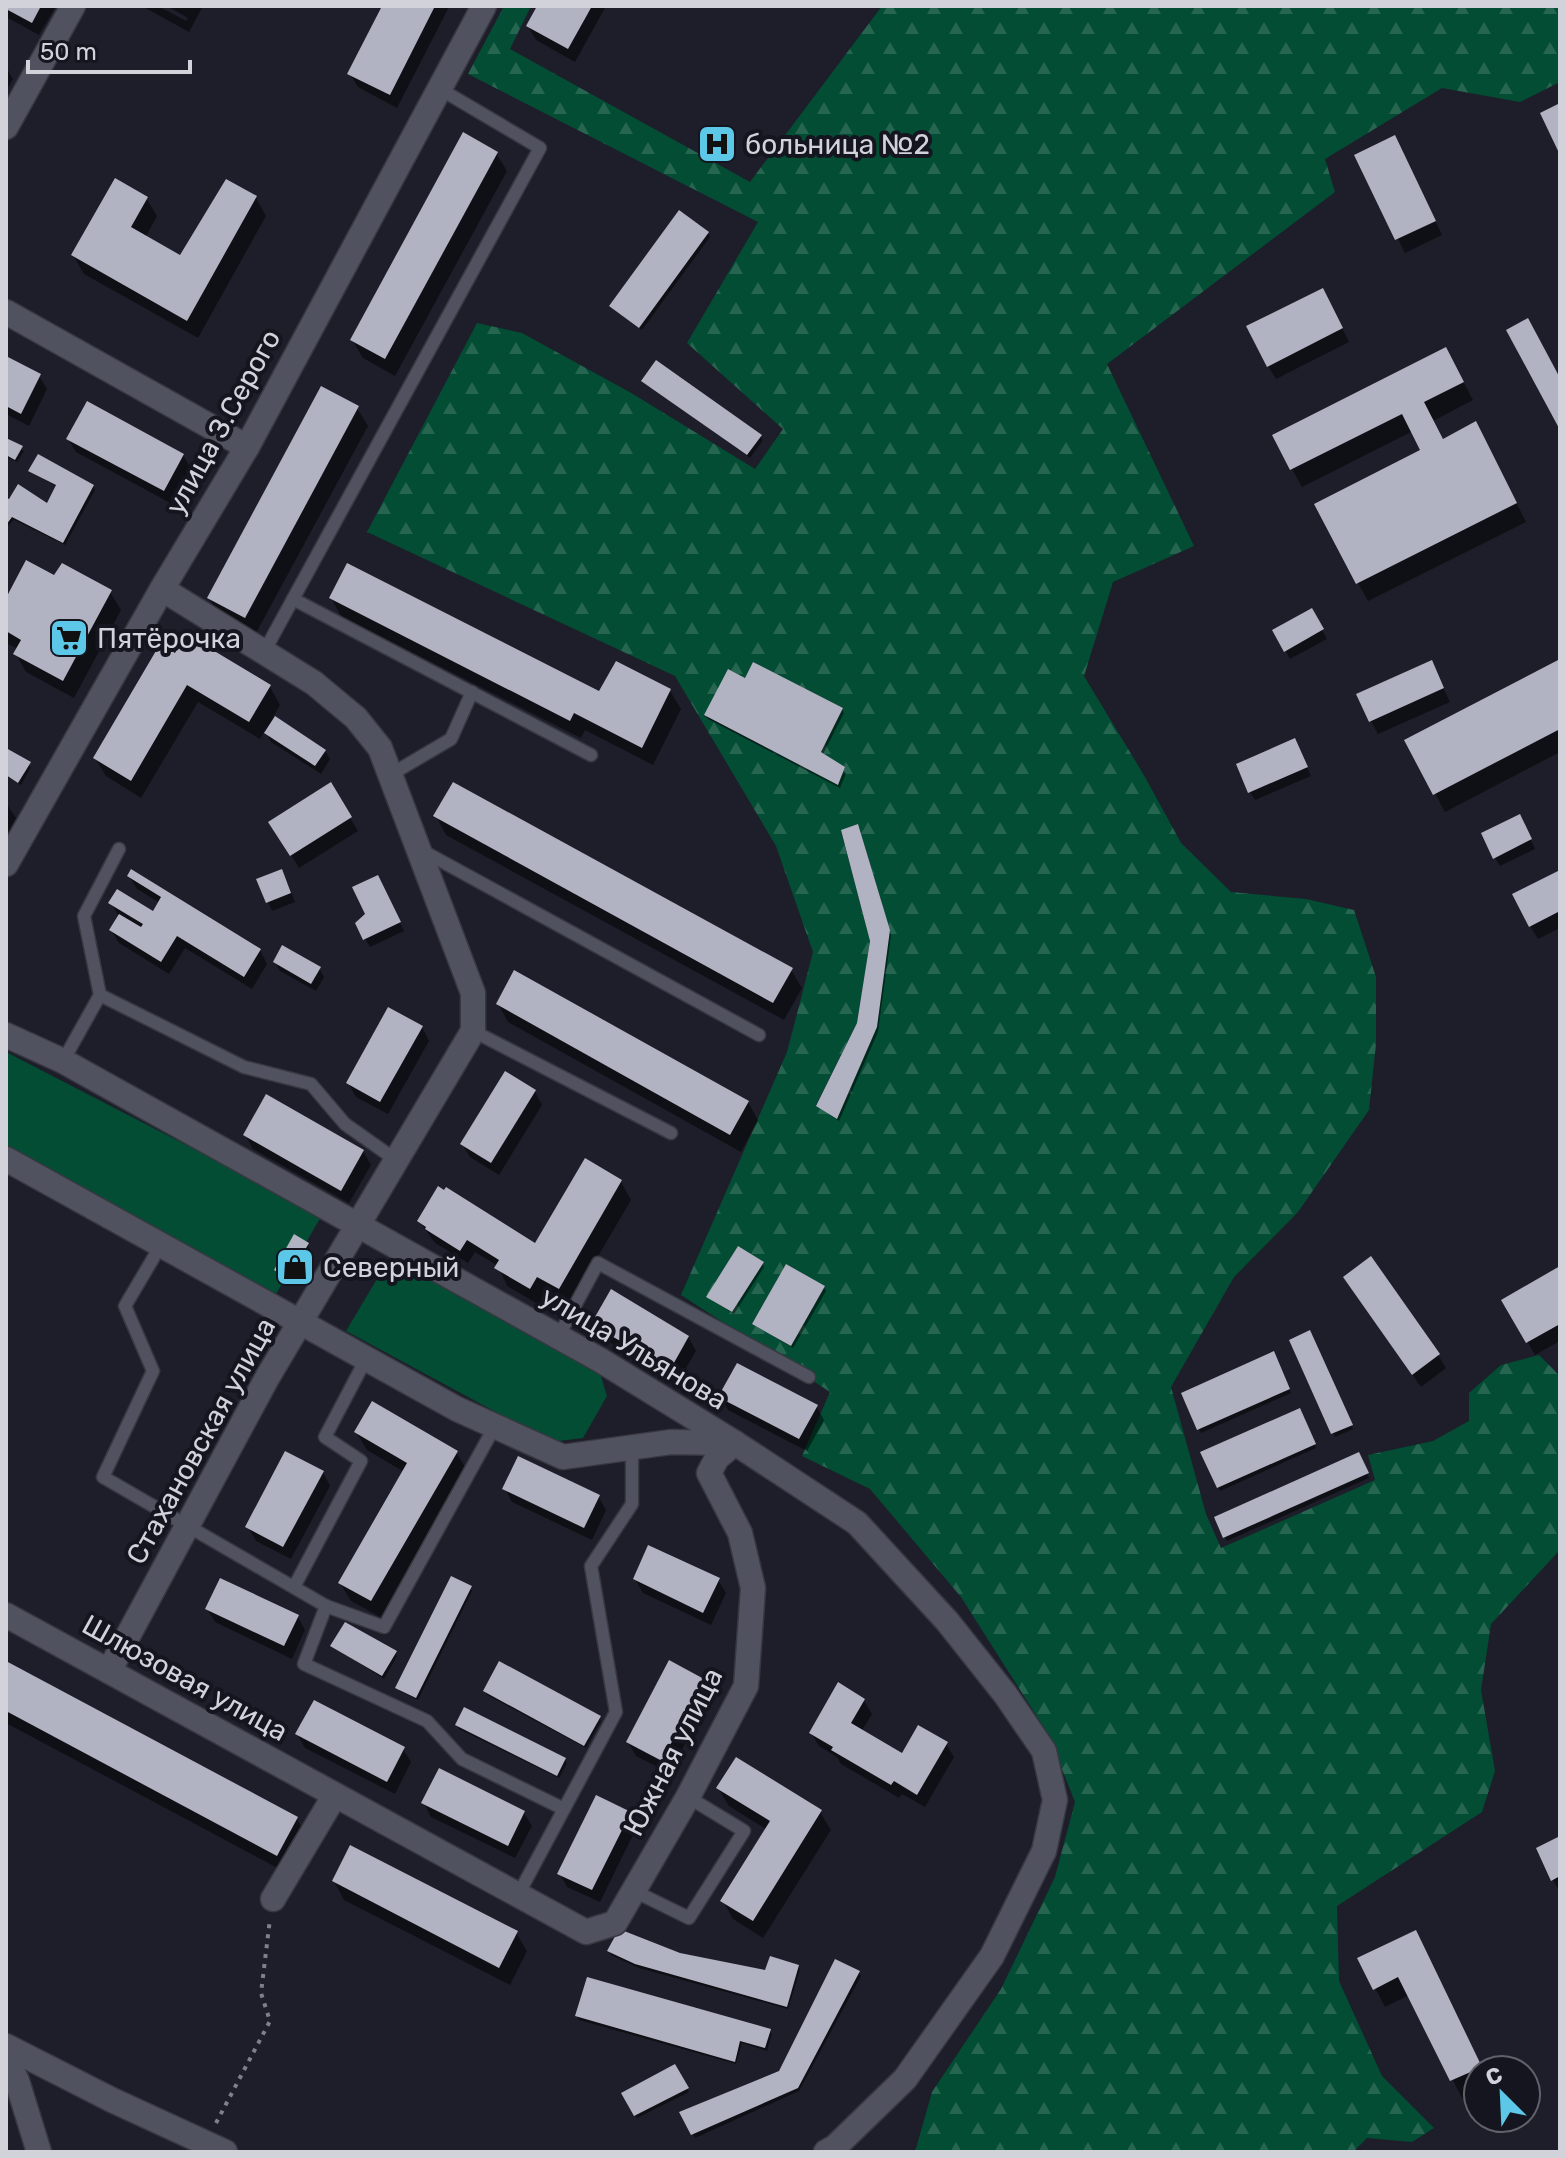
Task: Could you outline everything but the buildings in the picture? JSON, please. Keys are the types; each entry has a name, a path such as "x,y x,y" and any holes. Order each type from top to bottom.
{"street":[{"path":"6,127 73,6"},
{"name":"улица З.Серого","path":"6,864 162,589 247,447 484,6"},
{"path":"6,312 247,447"},
{"path":"162,589 314,683 356,718 380,748 473,993 473,1031"},
{"name":"Стахановская улица","path":"109,1671 267,1378 473,1031"},
{"name":"улица Ульянова","path":"6,1035 63,1061 359,1225 558,1337 735,1443"},
{"name":"улица Ульянова","path":"7,1163 457,1409 563,1457 671,1442 735,1443"},
{"path":"735,1443 857,1523 947,1621 1005,1694 1044,1751 1055,1800 1044,1851 992,1956 905,2079 835,2147 826,2152"},
{"name":"Южная улица","path":"586,1932 615,1923 688,1797 746,1686 753,1588 740,1533 709,1473 717,1458 735,1443"},
{"name":"Шлюзовая улица","path":"6,1615 586,1932"},
{"path":"273,1899 335,1795"},
{"path":"6,2046 112,2100 215,2147"},
{"path":"6,2057 17,2081 39,2152"}],"lane":[{"path":"264,652 540,148 440,89"},
{"path":"293,599 591,755"},
{"path":"390,775 451,739 472,692"},
{"path":"63,1061 100,995 84,916 119,849"},
{"path":"418,849 759,1035"},
{"path":"100,995 244,1067 311,1084 345,1124 396,1160"},
{"path":"473,1031 671,1133"},
{"path":"161,1245 125,1306 153,1371 103,1477 326,1606 384,1627 495,1426"},
{"path":"558,1337 598,1263 809,1377"},
{"path":"294,1587 361,1461 325,1437 366,1359"},
{"path":"518,1895 616,1712 591,1566 632,1504 632,1447"},
{"path":"326,1606 304,1664 427,1721 462,1759 564,1809"},
{"path":"634,1891 689,1918 744,1831 688,1797"}],"path":[{"path":"215,2147 270,2021 261,1993 273,1899"}],"green space":[{"path":"504,6 531,6 510,49 750,182 882,6 1560,6 1560,82 1520,102 1442,88 1325,159 1335,192 1107,364 1194,546 1113,582 1084,676 1181,843 1231,892 1306,899 1354,910 1376,977 1376,1044 1369,1110 1298,1212 1234,1277 1171,1387 1206,1514 1221,1548 1375,1480 1368,1455 1433,1441 1469,1421 1469,1393 1501,1365 1539,1355 1560,1376 1560,1550 1491,1624 1481,1690 1495,1771 1482,1812 1337,1906 1339,1981 1382,2076 1434,2128 1412,2142 1367,2138 1353,2152 915,2152 932,2092 1001,1989 1055,1877 1075,1802 1048,1734 961,1597 870,1489 802,1456 830,1392 681,1295 787,1052 813,952 776,846 675,676 367,532 477,323 522,333 633,394 755,469 783,429 687,343 758,222 468,74","holes":["753,662 843,708 821,752 845,767 838,785 704,716 728,669 745,678","858,824 890,930 877,1027 837,1119 816,1105 857,1023 870,941 841,831","738,1246 764,1262 732,1312 707,1296","786,1264 825,1286 791,1346 752,1324"]},
{"path":"6,1052 322,1215 275,1296 6,1146"},
{"path":"390,1257 600,1373 607,1396 583,1438 551,1442 346,1331"}],"place":[{"name":"больница №2","path":"717,144"},
{"name":"Пятёрочка","path":"69,638"},
{"name":"Северный","path":"295,1267"}]}
